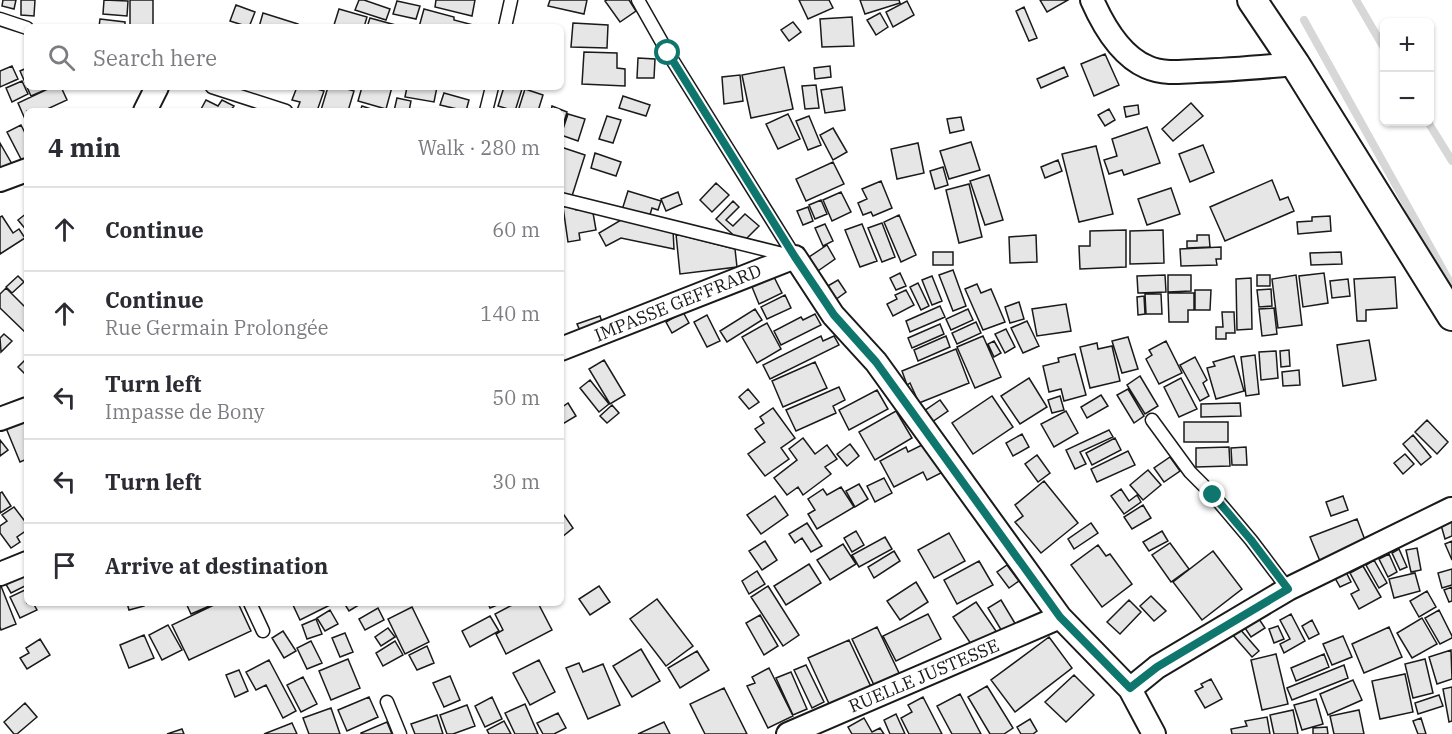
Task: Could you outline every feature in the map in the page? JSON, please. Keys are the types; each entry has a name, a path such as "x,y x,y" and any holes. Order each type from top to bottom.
{"street":[{"path":"1092,0 1104,23 1127,55 1148,68 1169,72 1295,64"},
{"path":"1252,0 1295,64 1452,316"},
{"path":"146,108 156,90"},
{"path":"0,180 24,171"},
{"name":"IMPASSE GEFFRARD","path":"564,349 795,257"},
{"path":"795,257 834,315 876,362 1060,617 1130,688 1154,734"},
{"path":"0,419 24,410"},
{"path":"1130,688 1157,667 1288,589 1451,509"},
{"path":"0,574 24,564"},
{"name":"RUELLE JUSTESSE","path":"788,734 1060,617"}],"lane":[{"path":"506,24 511,0"},
{"path":"638,0 668,53 795,257"},
{"path":"0,19 24,26"},
{"path":"221,90 277,108"},
{"path":"487,108 491,90"},
{"path":"564,200 795,257"},
{"path":"1152,420 1190,472 1251,540 1288,589"},
{"path":"251,606 263,631"},
{"path":"387,702 400,734"}],"building":[{"path":"3,0 16,0 14,9 2,6"},
{"path":"21,0 35,0 34,16 21,15"},
{"path":"104,0 128,1 127,16 103,14"},
{"path":"130,0 153,0 153,24 130,24"},
{"path":"359,0 390,9 386,20 355,10"},
{"path":"436,0 475,0 472,16 435,7"},
{"path":"550,0 587,0 584,14 548,6"},
{"path":"629,0 636,11 620,22 605,1"},
{"path":"799,0 829,0 833,8 808,19"},
{"path":"860,0 899,0 900,3 865,14"},
{"path":"1040,0 1068,0 1047,12"},
{"path":"397,1 420,6 416,19 393,14"},
{"path":"907,1 914,15 893,27 886,12"},
{"path":"236,5 255,12 250,24 230,21"},
{"path":"1024,7 1037,38 1029,41 1016,11"},
{"path":"339,9 367,17 365,24 334,24"},
{"path":"424,9 454,17 454,20 469,24 420,24"},
{"path":"263,13 298,24 260,24"},
{"path":"880,13 888,27 876,35 867,20"},
{"path":"852,17 854,46 822,47 820,19"},
{"path":"370,18 392,24 368,24"},
{"path":"100,19 125,22 125,24 99,24"},
{"path":"793,22 801,32 789,41 781,30"},
{"path":"573,23 608,25 607,48 571,47"},
{"path":"584,52 617,53 617,68 625,69 625,86 582,84"},
{"path":"1105,54 1119,85 1094,96 1081,64"},
{"path":"638,58 655,59 654,78 637,78"},
{"path":"12,66 18,79 0,87 0,71"},
{"path":"830,66 831,77 815,79 814,68"},
{"path":"784,67 793,109 751,118 742,75"},
{"path":"1064,67 1068,76 1041,88 1037,79"},
{"path":"740,75 743,101 724,104 722,77"},
{"path":"22,81 24,90 28,94 12,102 6,88"},
{"path":"816,85 819,108 805,109 802,86"},
{"path":"842,87 845,110 825,113 821,90"},
{"path":"28,90 45,90 31,96"},
{"path":"46,90 62,90 67,100 50,108 24,108 24,117 18,103"},
{"path":"296,90 324,91 318,108 298,108 300,102 292,100"},
{"path":"327,90 354,91 349,108 322,108"},
{"path":"361,90 391,90 386,108 358,101"},
{"path":"406,90 436,90 434,102 405,97"},
{"path":"503,90 522,90 516,108 498,106"},
{"path":"525,90 543,95 539,108 519,108"},
{"path":"444,93 469,100 467,108 440,105"},
{"path":"623,96 650,105 646,116 619,108"},
{"path":"397,98 411,101 410,108 395,108"},
{"path":"206,100 218,106 222,100 234,106 232,108 202,108"},
{"path":"1191,103 1203,116 1173,141 1162,129"},
{"path":"1138,105 1139,114 1126,117 1124,107"},
{"path":"1109,109 1115,120 1105,126 1098,115"},
{"path":"568,114 585,119 578,141 564,136"},
{"path":"788,114 800,139 778,149 766,124"},
{"path":"607,116 621,120 613,143 599,139"},
{"path":"809,116 821,145 808,150 796,121"},
{"path":"961,117 964,130 950,133 947,119"},
{"path":"21,125 24,131 24,160 22,161 7,132"},
{"path":"1147,127 1160,163 1124,175 1122,170 1109,174 1104,160 1117,156 1112,139"},
{"path":"833,128 847,152 833,160 820,135"},
{"path":"971,142 980,170 949,179 940,151"},
{"path":"0,143 12,164 0,171"},
{"path":"918,143 924,173 897,179 891,149"},
{"path":"1203,145 1214,172 1190,182 1179,154"},
{"path":"1096,146 1113,214 1079,222 1062,154"},
{"path":"564,148 585,155 572,196 564,194"},
{"path":"595,153 621,162 616,176 591,168"},
{"path":"1058,160 1062,171 1045,178 1041,167"},
{"path":"833,162 844,184 806,201 796,179"},
{"path":"943,167 948,185 935,189 930,171"},
{"path":"989,175 1003,220 985,225 970,181"},
{"path":"1272,180 1280,200 1288,197 1294,211 1225,241 1210,207"},
{"path":"881,181 892,208 873,216 871,212 863,215 858,203 867,199 862,189"},
{"path":"716,183 729,195 712,212 700,200"},
{"path":"969,184 982,237 959,243 946,190"},
{"path":"1171,188 1180,214 1147,225 1138,199"},
{"path":"628,191 661,201 658,210 652,208 649,218 622,210"},
{"path":"678,192 682,204 666,211 661,199"},
{"path":"841,192 851,212 832,221 823,200"},
{"path":"821,200 827,214 815,219 809,205"},
{"path":"733,201 739,207 726,220 733,226 745,214 759,226 742,243 716,219"},
{"path":"575,205 576,210 592,207 596,230 579,233 580,240 568,242 564,207"},
{"path":"808,207 813,221 803,225 797,211"},
{"path":"24,215 24,227 18,220"},
{"path":"899,215 916,255 901,262 884,222"},
{"path":"2,216 13,233 19,229 24,239 0,254 0,217"},
{"path":"1330,216 1331,231 1298,234 1297,222 1312,221 1312,217"},
{"path":"626,217 673,230 674,249 621,238 606,246 599,233"},
{"path":"882,223 895,257 882,262 868,228"},
{"path":"825,224 833,241 823,246 815,228"},
{"path":"862,224 877,261 860,267 845,230"},
{"path":"1126,230 1126,267 1080,269 1079,246 1090,246 1090,231"},
{"path":"1163,230 1164,263 1130,264 1130,231"},
{"path":"676,234 735,249 737,267 680,274"},
{"path":"1036,235 1037,262 1010,263 1009,237"},
{"path":"1197,235 1209,235 1210,247 1187,248 1187,241 1197,241"},
{"path":"827,245 835,259 815,273 806,259"},
{"path":"1221,247 1221,259 1216,259 1217,265 1181,266 1180,249"},
{"path":"933,252 953,252 953,265 933,265"},
{"path":"1341,252 1342,264 1311,265 1310,253"},
{"path":"953,270 966,306 953,311 939,275"},
{"path":"900,273 906,286 896,290 890,278"},
{"path":"1324,273 1328,303 1303,307 1299,276"},
{"path":"1165,275 1166,292 1138,293 1137,276"},
{"path":"1168,275 1191,275 1191,291 1168,292"},
{"path":"1257,275 1270,275 1270,286 1257,286"},
{"path":"1296,275 1302,325 1278,328 1272,279"},
{"path":"18,276 24,282 12,293 6,287"},
{"path":"932,276 942,301 932,305 922,280"},
{"path":"774,277 782,293 759,304 752,287"},
{"path":"1395,277 1397,308 1366,310 1366,321 1357,321 1354,279"},
{"path":"1251,278 1252,329 1237,330 1236,279"},
{"path":"1348,279 1350,296 1332,298 1330,281"},
{"path":"838,280 846,292 835,300 826,287"},
{"path":"918,283 929,306 921,310 910,287"},
{"path":"977,284 981,293 991,289 1005,322 983,330 965,289"},
{"path":"6,288 24,306 24,331 0,308 0,294"},
{"path":"1271,289 1272,306 1259,307 1257,290"},
{"path":"906,290 914,305 893,316 887,304 897,299 895,295"},
{"path":"1195,290 1211,290 1210,310 1195,310"},
{"path":"1168,293 1194,293 1194,310 1188,310 1188,322 1169,322"},
{"path":"1145,294 1161,294 1162,314 1146,314"},
{"path":"785,295 791,308 767,319 761,307"},
{"path":"1144,296 1145,314 1138,315 1137,297"},
{"path":"1019,302 1024,319 1010,323 1005,307"},
{"path":"1066,304 1071,331 1037,336 1032,309"},
{"path":"940,306 945,317 910,332 906,321"},
{"path":"1274,308 1277,334 1262,336 1259,309"},
{"path":"755,309 762,320 727,342 720,331"},
{"path":"968,309 973,320 951,330 946,319"},
{"path":"683,312 689,323 672,333 666,322"},
{"path":"1222,312 1234,312 1235,333 1226,333 1226,339 1216,339 1216,327 1223,327"},
{"path":"815,314 821,325 781,345 774,331 801,317 803,320"},
{"path":"707,315 720,341 707,347 694,322"},
{"path":"600,316 603,325 581,333 577,324"},
{"path":"1027,321 1039,346 1023,353 1011,328"},
{"path":"976,322 981,333 957,344 952,333"},
{"path":"767,323 781,349 757,363 742,337"},
{"path":"940,324 944,334 912,348 908,338"},
{"path":"1006,329 1015,347 1005,353 995,334"},
{"path":"4,334 12,341 1,352 0,338"},
{"path":"821,336 823,341 834,336 839,345 770,379 763,365"},
{"path":"946,336 950,347 918,361 914,350"},
{"path":"983,336 1001,377 975,388 957,347"},
{"path":"1128,337 1138,369 1122,373 1112,341"},
{"path":"1369,340 1376,380 1343,386 1337,345"},
{"path":"994,341 1001,353 994,357 988,344"},
{"path":"1166,341 1182,373 1159,384 1146,359 1152,355 1149,350"},
{"path":"1097,343 1098,349 1112,346 1120,381 1090,388 1080,347"},
{"path":"956,349 969,383 919,403 910,383 907,385 902,371"},
{"path":"1289,350 1290,366 1281,367 1280,351"},
{"path":"1276,351 1278,378 1261,380 1259,352"},
{"path":"1075,354 1086,395 1064,401 1061,389 1049,392 1043,366 1059,362 1058,358"},
{"path":"1255,355 1259,394 1246,396 1241,357"},
{"path":"1234,356 1244,391 1216,399 1207,368 1215,366 1213,362"},
{"path":"1195,357 1207,380 1203,383 1209,396 1200,401 1180,365"},
{"path":"604,360 625,395 610,404 589,369"},
{"path":"24,361 24,373 18,367"},
{"path":"815,362 827,388 783,407 772,381"},
{"path":"1299,370 1300,385 1283,386 1282,372"},
{"path":"1140,376 1158,406 1145,414 1127,385"},
{"path":"1029,378 1047,407 1020,424 1001,396"},
{"path":"1181,378 1197,409 1179,417 1164,387"},
{"path":"590,380 609,404 599,412 580,388"},
{"path":"839,387 845,400 833,406 836,413 796,431 786,410"},
{"path":"748,389 759,402 749,409 739,397"},
{"path":"1128,389 1144,416 1134,423 1117,395"},
{"path":"877,390 888,409 849,430 839,410"},
{"path":"1101,395 1108,406 1087,418 1081,407"},
{"path":"992,396 1013,427 973,454 952,423"},
{"path":"1060,396 1064,410 1052,413 1048,400"},
{"path":"940,400 948,411 932,422 924,411"},
{"path":"568,403 576,416 564,423 564,406"},
{"path":"1240,403 1241,416 1201,417 1201,404"},
{"path":"612,405 619,413 607,423 600,416"},
{"path":"773,408 795,438 781,448 789,459 765,476 748,454 765,442 755,429 764,423 760,417"},
{"path":"896,411 912,438 875,460 859,432"},
{"path":"1066,411 1078,433 1054,447 1041,424"},
{"path":"1427,420 1448,442 1437,454 1415,432"},
{"path":"24,421 24,460 20,462 6,428"},
{"path":"1184,422 1228,422 1228,442 1184,442"},
{"path":"1109,430 1113,437 1080,452 1086,464 1075,469 1066,450"},
{"path":"1022,434 1029,447 1013,456 1006,443"},
{"path":"1413,435 1431,457 1421,465 1403,444"},
{"path":"803,438 815,454 827,445 837,459 825,467 831,474 803,495 798,487 787,495 774,478 797,460 789,449"},
{"path":"1115,438 1121,450 1092,465 1086,453"},
{"path":"0,440 8,450 0,456"},
{"path":"926,443 941,473 927,480 923,472 894,487 880,461 906,447 908,452"},
{"path":"850,444 859,456 847,466 837,454"},
{"path":"1229,447 1230,466 1196,467 1196,448"},
{"path":"1246,447 1247,465 1232,465 1231,448"},
{"path":"1128,451 1135,465 1097,482 1091,469"},
{"path":"1405,454 1414,464 1403,474 1394,463"},
{"path":"1037,455 1050,473 1038,482 1025,464"},
{"path":"1170,457 1180,471 1164,482 1154,468"},
{"path":"1148,470 1161,485 1143,500 1130,485"},
{"path":"884,478 892,493 875,502 867,486"},
{"path":"1044,481 1078,523 1041,553 1015,522 1023,516 1015,505"},
{"path":"859,484 868,499 855,507 846,491"},
{"path":"841,487 854,507 817,529 808,514 815,510 808,499 823,489 827,495"},
{"path":"1121,489 1129,501 1137,495 1141,502 1124,514 1111,496"},
{"path":"2,492 11,506 0,513 0,493"},
{"path":"775,496 788,515 761,534 747,515"},
{"path":"1343,496 1348,510 1331,516 1326,502"},
{"path":"1143,505 1151,518 1132,529 1124,517"},
{"path":"14,507 24,520 24,532 17,537 20,542 11,548 0,533 0,526 7,521 2,515"},
{"path":"564,515 573,528 564,535"},
{"path":"1357,519 1368,548 1322,566 1310,537"},
{"path":"1452,522 1452,536 1445,539 1441,525"},
{"path":"807,523 822,546 811,552 802,538 795,543 789,534"},
{"path":"1091,523 1098,533 1074,549 1068,539"},
{"path":"856,531 864,545 852,552 844,538"},
{"path":"1162,531 1168,541 1149,551 1143,542"},
{"path":"949,533 965,561 934,578 918,550"},
{"path":"885,537 892,549 859,567 852,555"},
{"path":"765,541 777,560 762,570 749,551"},
{"path":"1452,541 1452,560 1445,544"},
{"path":"1170,543 1189,569 1171,582 1152,555"},
{"path":"843,544 856,564 830,580 817,560"},
{"path":"1098,545 1106,556 1110,554 1132,584 1102,607 1071,565"},
{"path":"1417,548 1421,570 1411,572 1406,550"},
{"path":"1399,549 1407,567 1400,570 1392,553"},
{"path":"894,551 900,561 874,578 868,567"},
{"path":"1213,551 1242,589 1202,620 1173,582"},
{"path":"1389,554 1397,572 1388,577 1379,559"},
{"path":"1374,560 1387,583 1379,588 1366,565"},
{"path":"979,561 993,585 957,604 944,580"},
{"path":"809,564 821,583 786,605 774,586"},
{"path":"1007,565 1019,581 1009,588 997,572"},
{"path":"1363,566 1381,597 1359,609 1351,594 1359,590 1350,573"},
{"path":"1452,569 1452,585 1442,588 1438,573"},
{"path":"24,570 24,586 11,593 4,581"},
{"path":"757,571 765,584 749,594 742,581"},
{"path":"1346,572 1351,582 1340,587 1335,578"},
{"path":"1415,573 1420,591 1394,598 1389,579"},
{"path":"916,582 928,602 900,620 887,601"},
{"path":"599,586 610,602 590,615 579,599"},
{"path":"768,586 799,635 783,646 751,597"},
{"path":"0,587 16,624 1,630"},
{"path":"1452,587 1452,601 1449,602 1444,590"},
{"path":"24,590 24,606 35,606 37,610 20,618 10,597"},
{"path":"1427,591 1436,607 1419,617 1410,601"},
{"path":"1151,596 1166,611 1154,621 1140,606"},
{"path":"657,599 693,646 666,666 630,619"},
{"path":"1001,600 1016,625 1003,633 988,608"},
{"path":"1129,600 1141,612 1120,634 1107,622"},
{"path":"976,602 996,631 973,647 953,617"},
{"path":"128,606 144,606 129,610"},
{"path":"187,606 209,606 191,614"},
{"path":"212,606 239,606 251,631 189,660 172,625"},
{"path":"293,606 328,606 300,620"},
{"path":"346,606 357,606 349,611"},
{"path":"510,606 540,606 552,630 506,654 496,634 503,630 495,614"},
{"path":"412,607 429,642 405,654 388,619"},
{"path":"378,608 384,620 365,630 359,619"},
{"path":"330,610 338,624 325,631 317,618"},
{"path":"1439,610 1452,636 1440,644 1425,618"},
{"path":"1255,613 1265,628 1251,637 1241,622"},
{"path":"928,614 941,639 896,661 883,636"},
{"path":"1291,614 1305,641 1284,653 1280,644 1290,639 1280,620"},
{"path":"760,615 778,646 764,655 746,623"},
{"path":"490,616 499,631 470,647 462,631"},
{"path":"1422,618 1437,644 1412,658 1397,633"},
{"path":"316,619 322,634 307,639 302,625"},
{"path":"1312,620 1319,634 1309,639 1302,626"},
{"path":"168,625 182,650 162,660 149,635"},
{"path":"1278,626 1284,639 1274,643 1269,629"},
{"path":"877,627 899,673 874,685 852,639"},
{"path":"1389,627 1402,657 1364,673 1352,644"},
{"path":"388,628 395,637 381,646 375,637"},
{"path":"1239,628 1259,651 1252,657 1232,634"},
{"path":"283,631 296,651 284,658 272,638"},
{"path":"345,633 353,652 340,657 332,638"},
{"path":"144,635 154,658 129,668 120,645"},
{"path":"1343,636 1352,657 1332,665 1323,644"},
{"path":"1049,637 1072,668 1015,712 991,680"},
{"path":"40,639 50,655 27,669 20,658 29,653 26,648"},
{"path":"849,640 872,689 831,708 808,658"},
{"path":"311,641 322,663 307,669 297,648"},
{"path":"395,641 403,655 383,666 376,653"},
{"path":"427,646 434,663 417,670 409,655"},
{"path":"641,649 660,681 632,697 613,666"},
{"path":"1451,650 1452,679 1437,684 1429,657"},
{"path":"697,651 709,670 680,688 668,668"},
{"path":"1276,654 1288,704 1262,710 1251,660"},
{"path":"1324,654 1329,667 1296,681 1291,668"},
{"path":"348,659 360,688 331,700 319,671"},
{"path":"1425,659 1433,693 1413,698 1405,664"},
{"path":"269,660 296,711 283,718 266,685 256,690 246,672"},
{"path":"539,660 555,692 530,705 513,673"},
{"path":"579,663 583,672 603,664 620,705 588,719 566,668"},
{"path":"806,665 824,702 812,708 794,670"},
{"path":"1344,665 1348,678 1292,700 1287,688"},
{"path":"769,668 793,716 768,728 747,686 755,683 752,677"},
{"path":"239,670 248,691 235,697 226,675"},
{"path":"791,672 807,709 793,715 776,678"},
{"path":"1405,674 1413,712 1380,719 1372,681"},
{"path":"1074,675 1094,695 1066,722 1045,702"},
{"path":"450,676 460,700 444,707 433,683"},
{"path":"303,677 317,704 301,712 287,685"},
{"path":"1211,679 1222,699 1205,708 1195,691 1203,687 1201,684"},
{"path":"1353,680 1362,700 1328,715 1320,694"},
{"path":"987,686 1013,728 1004,734 990,734 968,697"},
{"path":"1452,687 1452,721 1449,722 1443,689"},
{"path":"724,688 747,734 705,734 690,704"},
{"path":"960,694 981,734 952,734 937,706"},
{"path":"1439,695 1443,706 1418,714 1415,703"},
{"path":"369,697 378,717 347,731 338,710"},
{"path":"492,697 502,719 485,727 475,706"},
{"path":"923,697 942,734 909,734 901,718 912,712 908,705"},
{"path":"1316,699 1323,724 1302,730 1294,705"},
{"path":"25,703 37,717 14,734 4,722"},
{"path":"525,704 538,734 515,734 505,713"},
{"path":"467,705 475,726 447,734 440,715"},
{"path":"331,708 340,734 309,734 303,718"},
{"path":"1293,710 1298,734 1274,734 1270,715"},
{"path":"1359,710 1364,734 1334,734 1330,716"},
{"path":"558,713 566,728 554,734 543,734 537,723"},
{"path":"896,714 905,734 890,734 884,720"},
{"path":"437,715 443,734 415,734 411,724"},
{"path":"1267,717 1270,734 1232,734 1231,729 1247,726 1245,721"},
{"path":"864,718 872,732 880,728 884,734 852,734 848,727"},
{"path":"1421,718 1426,734 1418,734 1413,721"},
{"path":"1030,719 1037,731 1033,734 1021,734 1017,727"},
{"path":"504,721 511,734 489,734 487,730"},
{"path":"387,722 392,734 361,734 361,733"},
{"path":"664,722 670,734 638,734"},
{"path":"292,723 297,734 264,734"},
{"path":"1327,727 1328,734 1313,734 1313,728"},
{"path":"182,729 184,734 167,734"}],"waterway":[{"path":"1356,0 1380,41"},
{"path":"1304,20 1452,286"},
{"path":"1430,126 1452,161"}],"route":[{"path":"668,53 795,257 834,315 876,362 1060,617 1130,688 1157,667 1288,589 1213,495"}]}
